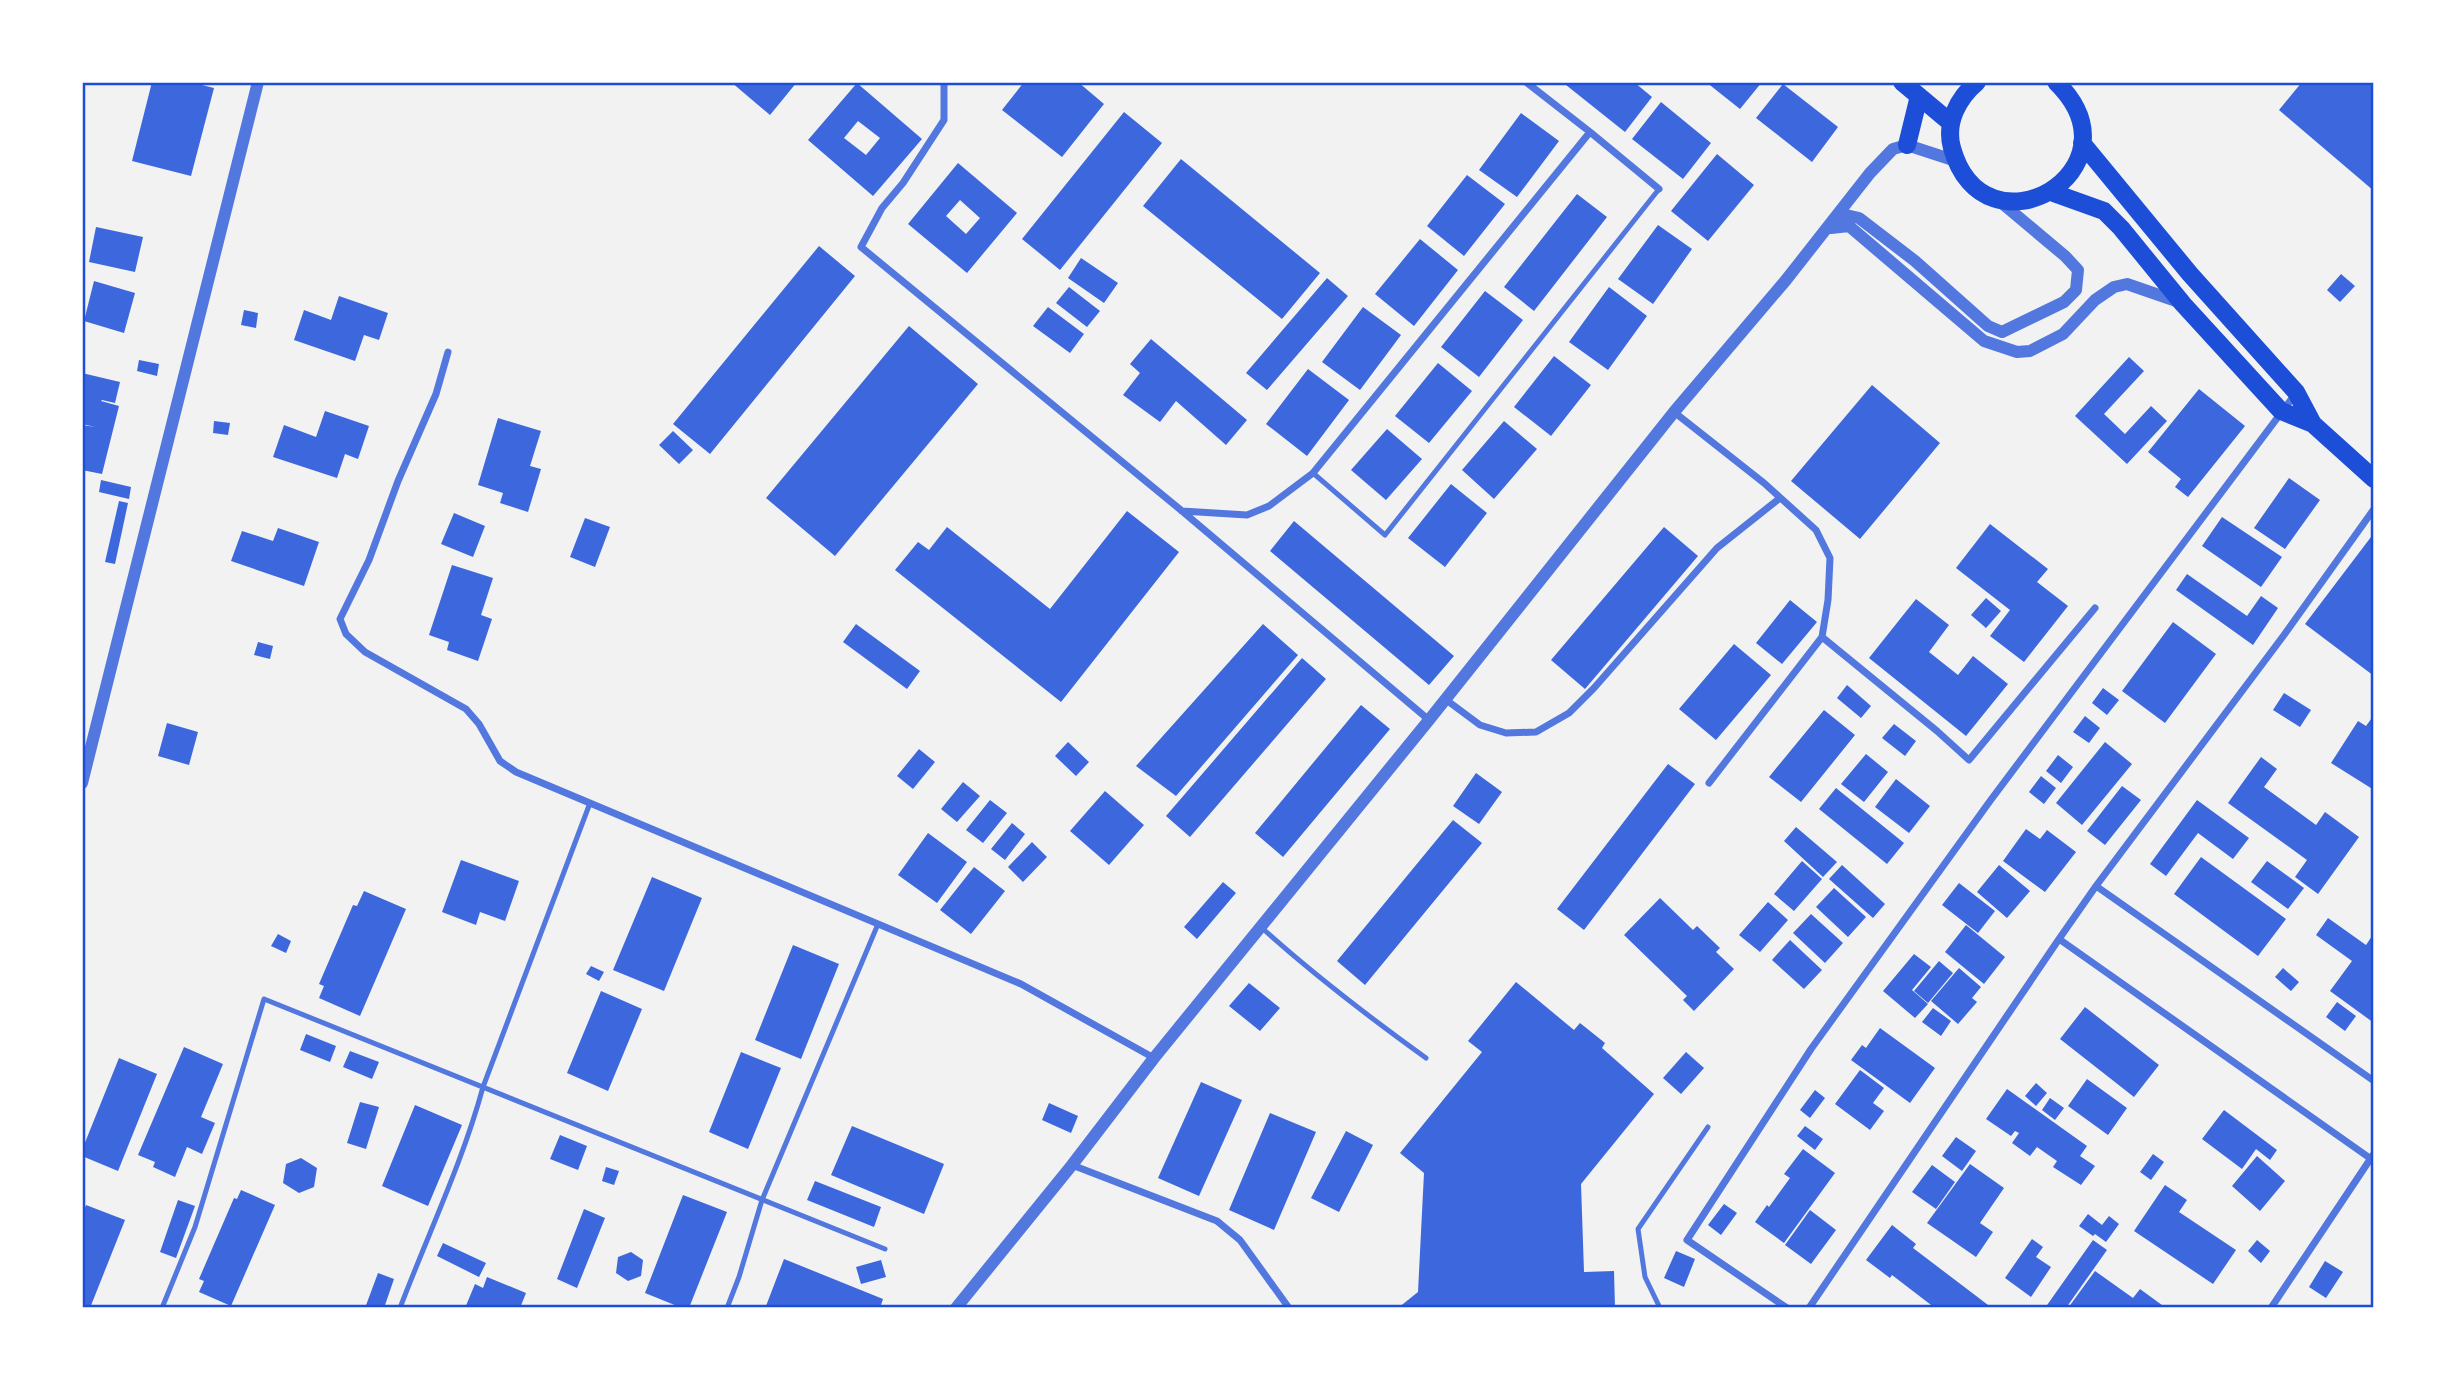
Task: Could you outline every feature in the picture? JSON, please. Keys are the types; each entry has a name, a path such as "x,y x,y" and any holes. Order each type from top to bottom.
{"main road":[{"path":"1902,82 1951,123"},
{"path":"1977,82 1967,90 1957,105 1951,123 1950,142 1956,161 1972,184 1997,199 2025,201 2051,192 2066,179 2077,163 2082,143 2082,126 2077,109 2068,94 2056,82"},
{"path":"1907,145 1919,96"},
{"path":"2082,143 2190,274 2296,392 2312,424"},
{"path":"2051,192 2104,211 2183,304 2281,411 2312,424 2374,479"}],"street":[{"path":"82,783 258,82"},
{"path":"944,82 944,121 883,208 861,247 1182,511 1429,720"},
{"path":"1526,82 1659,189"},
{"path":"1182,511 1247,515 1269,506 1313,473 1590,132"},
{"path":"956,1308 1674,412 1786,281 1870,173 1893,149 1907,145 1956,161"},
{"path":"1827,229 1846,215 1859,218 1915,261 1989,326 2002,332 2064,302 2076,290 2078,270 1997,199"},
{"path":"1827,229 1849,226 1984,341 2017,352 2030,351 2063,334 2095,300 2114,287 2127,284 2183,304"},
{"path":"449,352 436,394 398,481 369,560 340,619 346,634 365,652 466,709 479,724 500,761 516,772 1021,984 1154,1058"},
{"path":"1787,1308 1687,1240 1835,1015 1997,790 2296,392"},
{"path":"1674,412 1816,530 1830,558 1828,600 1822,637 1709,783"},
{"path":"1446,699 1480,725 1506,733 1536,732 1569,713 1717,548 1780,498"},
{"path":"1809,1308 2096,886 2276,646 2374,509"},
{"path":"1822,637 1969,760 2095,608"},
{"path":"2096,886 2374,1081"},
{"path":"2059,940 2373,1158 2271,1308"},
{"path":"1072,1165 1217,1221 1240,1240 1289,1308"}],"lane":[{"path":"1313,473 1385,535 1659,189"},
{"path":"400,1308 445,1200 483,1087 590,803"},
{"path":"727,1308 762,1200 878,924"},
{"path":"1262,928 1334,989 1426,1058"},
{"path":"162,1308 195,1227 264,999 885,1249"},
{"path":"1660,1308 1645,1277 1638,1229 1707,1126"}],"building":[{"path":"152,82 190,82 214,88 191,176 132,161"},
{"path":"731,82 797,82 770,115"},
{"path":"1024,82 1078,82 1104,104 1062,157 1002,110"},
{"path":"1568,82 1634,82 1652,97 1625,132 1566,85"},
{"path":"1706,82 1762,82 1740,109"},
{"path":"2302,82 2374,82 2374,191 2279,110"},
{"path":"857,83 922,139 873,196 808,140","holes":["858,121 880,138 866,155 844,138"]},
{"path":"1783,84 1838,127 1812,162 1756,118"},
{"path":"1661,102 1711,143 1683,179 1632,139"},
{"path":"1124,112 1162,143 1060,270 1022,239"},
{"path":"1521,113 1559,141 1517,197 1479,170"},
{"path":"1717,154 1754,185 1708,241 1671,211"},
{"path":"1181,159 1320,273 1282,319 1143,206"},
{"path":"958,163 1017,213 967,273 908,224","holes":["960,200 980,218 966,234 946,216"]},
{"path":"1467,175 1505,204 1464,256 1427,226"},
{"path":"1577,194 1607,217 1534,311 1504,287"},
{"path":"1658,225 1692,249 1653,304 1618,279"},
{"path":"96,227 143,237 135,272 89,262"},
{"path":"1420,239 1458,270 1414,326 1375,294"},
{"path":"819,246 855,276 710,454 673,424"},
{"path":"1081,258 1118,283 1104,303 1068,278"},
{"path":"2341,274 2355,286 2340,302 2327,290"},
{"path":"1327,278 1348,296 1267,390 1246,373"},
{"path":"94,281 135,293 124,333 84,321"},
{"path":"1069,287 1100,311 1087,327 1056,303"},
{"path":"1609,287 1647,316 1608,370 1569,342"},
{"path":"1485,291 1523,320 1479,377 1441,347"},
{"path":"339,296 388,313 379,340 364,335 355,361 294,340 304,310 331,320"},
{"path":"1048,307 1084,334 1070,353 1033,326"},
{"path":"1363,307 1401,335 1360,390 1322,362"},
{"path":"244,310 258,313 256,328 241,325"},
{"path":"909,326 978,384 835,556 766,498"},
{"path":"1151,339 1247,420 1226,445 1176,401 1160,422 1123,395 1140,373 1130,364"},
{"path":"1554,356 1591,385 1551,436 1514,407"},
{"path":"2129,357 2144,371 2104,414 2125,434 2151,406 2167,421 2127,464 2075,416"},
{"path":"139,360 159,364 157,376 137,371"},
{"path":"1438,363 1472,391 1429,443 1395,416"},
{"path":"1308,369 1349,400 1307,456 1266,424"},
{"path":"82,373 120,382 115,403 101,401 119,406 102,474 82,470 82,425 95,427 82,424"},
{"path":"1872,385 1940,443 1860,539 1791,481"},
{"path":"2199,389 2245,426 2188,497 2175,487 2181,479 2148,452"},
{"path":"325,411 369,426 358,459 345,454 337,478 273,457 284,425 316,437"},
{"path":"498,418 541,431 530,466 541,469 528,512 500,503 503,493 478,485"},
{"path":"214,421 230,423 228,435 213,433"},
{"path":"1504,421 1537,449 1494,499 1462,470"},
{"path":"1387,429 1422,459 1386,500 1351,470"},
{"path":"673,431 693,450 679,464 659,445"},
{"path":"2289,478 2320,500 2285,549 2254,528"},
{"path":"101,480 131,487 129,499 99,492"},
{"path":"1451,484 1487,513 1445,567 1408,538"},
{"path":"119,501 128,503 115,564 105,562"},
{"path":"1127,511 1179,552 1061,702 895,570 918,542 929,550 947,527 1050,609"},
{"path":"454,513 485,526 473,557 441,544"},
{"path":"2222,517 2282,557 2261,587 2202,546"},
{"path":"585,518 610,527 595,567 570,557"},
{"path":"1294,521 1454,656 1429,685 1270,551"},
{"path":"1990,524 2048,569 2037,582 2068,606 2024,662 1990,636 2010,610 1956,568"},
{"path":"1664,527 1698,556 1585,689 1551,660"},
{"path":"278,528 319,542 304,586 231,561 242,531 273,541"},
{"path":"2374,533 2374,676 2305,624"},
{"path":"452,565 493,578 481,615 492,619 478,661 447,650 449,642 429,635"},
{"path":"2187,574 2247,616 2261,596 2278,608 2253,645 2176,590"},
{"path":"1986,598 2001,611 1986,628 1971,615"},
{"path":"1916,599 1949,625 1929,652 1958,675 1973,656 2008,684 1966,736 1869,658"},
{"path":"1790,600 1817,622 1782,664 1756,643"},
{"path":"2173,622 2216,654 2165,723 2122,691"},
{"path":"856,624 920,671 907,689 843,642"},
{"path":"1263,624 1298,655 1176,796 1136,766"},
{"path":"258,642 273,646 270,659 254,655"},
{"path":"1734,644 1771,675 1716,740 1679,709"},
{"path":"1302,658 1326,679 1190,837 1166,816"},
{"path":"1847,685 1871,706 1861,718 1837,698"},
{"path":"2103,688 2119,700 2107,715 2092,703"},
{"path":"2284,693 2311,710 2300,727 2273,710"},
{"path":"1361,705 1390,729 1283,857 1255,833"},
{"path":"1824,710 1855,735 1801,802 1769,777"},
{"path":"2374,715 2374,790 2331,763 2358,721 2366,726"},
{"path":"2085,716 2100,728 2089,743 2073,732"},
{"path":"167,723 198,732 189,765 158,756"},
{"path":"1894,724 1916,741 1905,756 1882,738"},
{"path":"1068,742 1089,762 1076,776 1055,756"},
{"path":"2105,742 2132,764 2082,825 2056,803"},
{"path":"919,749 935,762 913,789 897,776"},
{"path":"1866,754 1888,772 1864,802 1841,784"},
{"path":"2058,755 2073,767 2061,783 2046,771"},
{"path":"2261,757 2277,769 2264,787 2316,825 2325,812 2359,837 2318,894 2295,877 2307,860 2228,803"},
{"path":"1668,764 1695,784 1584,930 1557,909"},
{"path":"1476,773 1502,792 1479,824 1453,806"},
{"path":"2041,776 2056,788 2044,804 2029,792"},
{"path":"1896,779 1930,806 1909,833 1875,807"},
{"path":"963,782 980,796 957,822 941,809"},
{"path":"2122,786 2141,800 2105,845 2087,831"},
{"path":"1836,788 1904,843 1887,864 1819,809"},
{"path":"1105,791 1144,825 1109,865 1070,831"},
{"path":"990,800 1007,813 983,843 966,830"},
{"path":"2197,800 2249,838 2233,859 2198,833 2166,876 2150,864"},
{"path":"1453,820 1482,843 1365,985 1337,961"},
{"path":"1012,823 1025,834 1005,860 991,849"},
{"path":"1796,827 1837,862 1823,877 1784,841"},
{"path":"2026,829 2040,839 2047,830 2076,852 2045,892 2003,861"},
{"path":"928,833 967,862 937,903 898,875"},
{"path":"1032,842 1047,857 1023,882 1008,867"},
{"path":"2201,857 2286,919 2258,956 2174,894"},
{"path":"461,860 519,881 505,921 480,912 476,925 442,912"},
{"path":"1802,861 1822,879 1794,911 1774,894"},
{"path":"2267,861 2304,888 2288,909 2251,882"},
{"path":"1842,865 1885,904 1873,918 1829,879"},
{"path":"1999,865 2030,891 2007,918 1977,892"},
{"path":"974,867 1005,891 971,934 940,910"},
{"path":"652,877 702,898 664,991 613,970"},
{"path":"1223,882 1236,893 1197,939 1184,927"},
{"path":"1959,883 1995,911 1978,933 1942,905"},
{"path":"1834,888 1866,917 1848,937 1816,907"},
{"path":"364,891 406,909 360,1016 319,998 324,986 319,984 353,905 357,906"},
{"path":"1660,898 1693,930 1697,926 1720,948 1716,952 1734,969 1694,1011 1683,1000 1687,996 1624,935"},
{"path":"1768,902 1788,920 1760,952 1739,935"},
{"path":"1811,914 1843,943 1825,963 1793,933"},
{"path":"2328,918 2366,945 2372,936 2374,938 2374,1023 2330,991 2352,961 2316,935"},
{"path":"1966,925 2005,957 1984,984 1945,952"},
{"path":"278,934 291,941 286,953 271,946"},
{"path":"1790,940 1822,970 1804,989 1772,960"},
{"path":"793,945 839,964 801,1059 755,1040"},
{"path":"1914,954 1931,967 1912,990 1928,1004 1915,1018 1883,991"},
{"path":"1939,961 1953,973 1928,1003 1914,991"},
{"path":"591,966 604,972 599,981 586,974"},
{"path":"1959,968 1981,987 1972,998 1977,1002 1958,1024 1931,1001"},
{"path":"2283,968 2299,982 2291,991 2275,977"},
{"path":"1516,982 1574,1030 1580,1023 1605,1043 1602,1048 1654,1094 1581,1184 1584,1272 1614,1271 1615,1308 1398,1308 1418,1292 1424,1173 1400,1153 1482,1052 1468,1041"},
{"path":"1249,983 1280,1008 1260,1031 1229,1006"},
{"path":"601,991 642,1009 608,1091 567,1073"},
{"path":"2337,1002 2356,1016 2345,1031 2326,1017"},
{"path":"2085,1007 2159,1065 2134,1097 2060,1039"},
{"path":"1933,1008 1951,1021 1941,1036 1922,1022"},
{"path":"1880,1028 1935,1068 1910,1103 1851,1060 1862,1045 1866,1048"},
{"path":"306,1034 336,1046 330,1062 300,1050"},
{"path":"184,1047 223,1064 201,1117 215,1123 202,1154 187,1147 175,1177 153,1167 155,1162 138,1155"},
{"path":"350,1051 379,1062 372,1079 343,1067"},
{"path":"741,1052 781,1068 748,1149 709,1132"},
{"path":"1686,1052 1704,1068 1681,1094 1663,1078"},
{"path":"119,1058 157,1074 118,1171 82,1156 82,1150"},
{"path":"1860,1070 1884,1088 1873,1103 1884,1111 1870,1130 1835,1104"},
{"path":"2087,1079 2127,1108 2108,1135 2068,1106"},
{"path":"1201,1082 1242,1100 1199,1196 1158,1178"},
{"path":"2036,1083 2047,1093 2036,1106 2025,1096"},
{"path":"2007,1089 2087,1146 2080,1156 2095,1166 2081,1185 2053,1167 2057,1161 2037,1147 2030,1156 2012,1143 2019,1133 2015,1131 2011,1136 1986,1119"},
{"path":"1815,1090 1825,1098 1810,1118 1800,1110"},
{"path":"2050,1098 2064,1108 2055,1120 2042,1110"},
{"path":"360,1102 379,1107 366,1149 347,1143"},
{"path":"1049,1103 1078,1116 1071,1133 1042,1120"},
{"path":"415,1105 462,1125 428,1206 382,1186"},
{"path":"2224,1110 2277,1150 2270,1160 2256,1149 2242,1169 2202,1139"},
{"path":"1270,1113 1316,1132 1274,1230 1229,1210"},
{"path":"852,1126 944,1164 924,1214 831,1175"},
{"path":"1805,1126 1823,1139 1815,1150 1797,1136"},
{"path":"1346,1131 1373,1145 1339,1212 1311,1198"},
{"path":"560,1135 587,1146 578,1170 550,1159"},
{"path":"1956,1137 1976,1151 1962,1171 1942,1156"},
{"path":"1803,1149 1835,1173 1784,1243 1755,1222 1790,1178 1784,1174"},
{"path":"2153,1154 2164,1162 2151,1180 2140,1172"},
{"path":"2257,1156 2285,1181 2260,1211 2232,1186"},
{"path":"301,1158 317,1168 314,1187 299,1193 283,1183 286,1164"},
{"path":"1970,1164 2004,1188 1980,1223 1993,1232 1976,1257 1927,1223"},
{"path":"1932,1165 1955,1182 1936,1209 1912,1192"},
{"path":"606,1167 619,1171 614,1185 602,1181"},
{"path":"815,1181 881,1207 874,1227 807,1200"},
{"path":"2165,1185 2187,1200 2179,1212 2236,1250 2213,1284 2134,1231"},
{"path":"241,1190 275,1205 231,1306 199,1292 204,1281 199,1279 234,1198 237,1199"},
{"path":"683,1195 727,1212 689,1308 682,1308 645,1293"},
{"path":"178,1200 195,1206 176,1258 160,1252"},
{"path":"1724,1204 1737,1213 1721,1235 1708,1225"},
{"path":"86,1205 125,1220 90,1308 82,1308 82,1215"},
{"path":"584,1209 605,1218 577,1288 557,1279"},
{"path":"1810,1210 1836,1230 1811,1264 1785,1245"},
{"path":"2088,1214 2102,1225 2109,1216 2119,1224 2106,1242 2079,1226"},
{"path":"1892,1225 1916,1244 1913,1248 1992,1308 1935,1308 1892,1275 1890,1278 1866,1260"},
{"path":"2032,1239 2043,1247 2036,1257 2051,1267 2031,1297 2005,1278"},
{"path":"2093,1240 2107,1250 2066,1308 2045,1308"},
{"path":"2257,1240 2270,1251 2261,1263 2248,1251"},
{"path":"443,1243 486,1263 479,1277 437,1256"},
{"path":"1676,1251 1695,1259 1684,1287 1664,1278"},
{"path":"631,1252 643,1260 641,1276 628,1281 616,1273 618,1257"},
{"path":"784,1259 883,1299 880,1308 766,1306"},
{"path":"881,1260 886,1277 861,1284 856,1267"},
{"path":"2325,1261 2343,1272 2326,1298 2309,1287"},
{"path":"2095,1271 2133,1298 2140,1289 2166,1308 2068,1308"},
{"path":"378,1273 394,1279 384,1308 365,1308"},
{"path":"487,1277 526,1293 520,1308 465,1308 475,1284 483,1288"}]}
